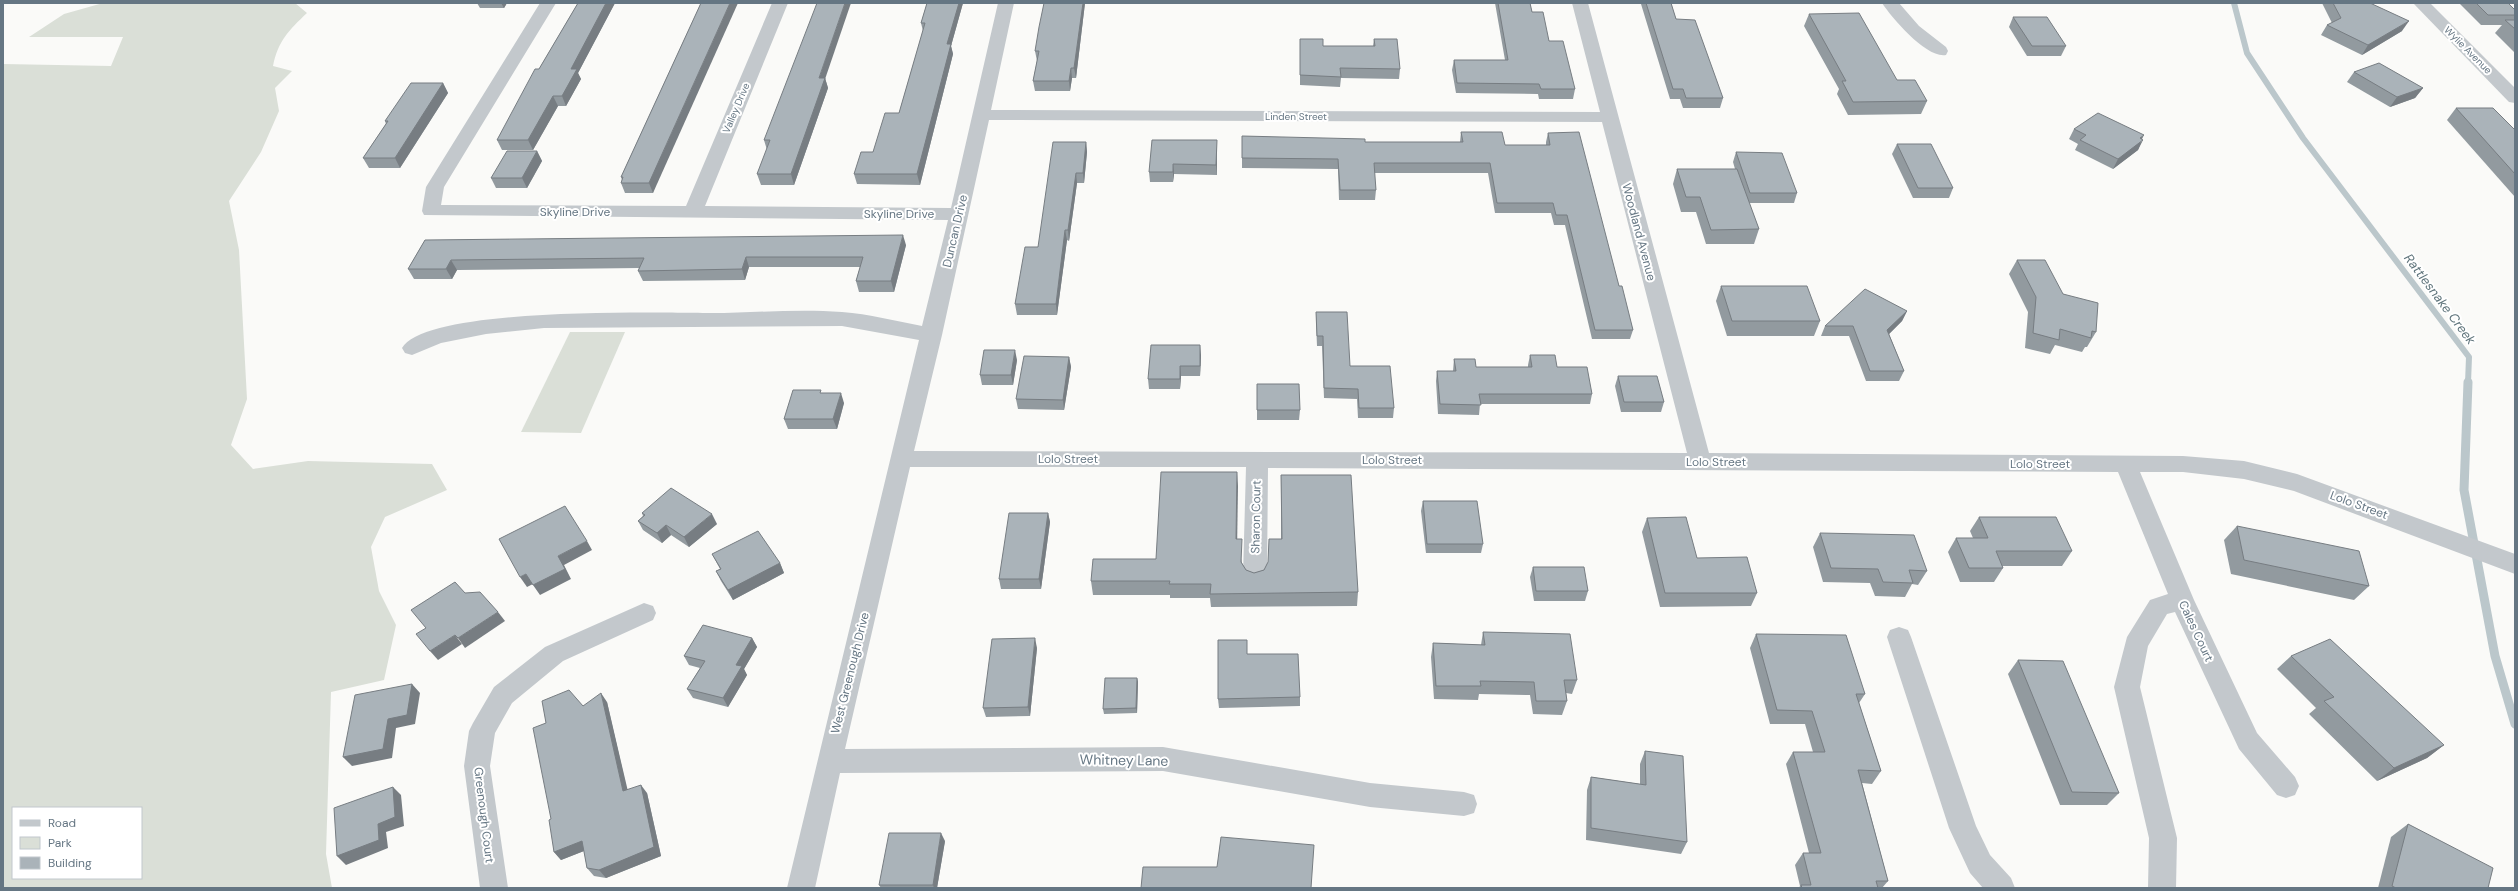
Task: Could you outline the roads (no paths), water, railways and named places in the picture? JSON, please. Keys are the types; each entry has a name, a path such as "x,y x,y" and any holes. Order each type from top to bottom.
{"street":[{"name":"Skyline Drive","path":"548,3 435,187 432,211 959,214"},
{"name":"Valley Drive","path":"693,213 780,3"},
{"name":"Duncan Drive","path":"902,459 932,335 1006,3"},
{"name":"Woodland Avenue","path":"1580,3 1700,462"},
{"path":"1890,3 1913,29 1940,51"},
{"name":"Wylie Avenue","path":"2421,3 2515,98"},
{"name":"Linden Street","path":"982,115 1609,117"},
{"path":"412,348 450,334 486,327 544,321 842,319 932,335"},
{"name":"Lolo Street","path":"902,459 1257,459 2126,465 2183,464 2244,470 2297,483 2372,509 2515,564"},
{"name":"West Greenough Drive","path":"801,888 829,761 902,459"},
{"name":"Sharon Court","path":"1255,576 1257,459"},
{"name":"Cales Court","path":"2126,465 2182,600 2248,741 2286,786"},
{"path":"2162,888 2164,838 2141,750 2127,687 2136,644 2155,613 2159,607 2182,600"},
{"name":"Greenough Court","path":"494,888 477,766 482,731 503,695 554,654 644,613"},
{"path":"1899,637 1963,828 1980,864 2001,888"},
{"name":"Whitney Lane","path":"829,761 1163,759 1370,795 1464,804"}],"waterway":[{"name":"Rattlesnake Creek","path":"2234,3 2247,53 2303,138 2469,357 2468,383"},
{"name":"Rattlesnake Creek","path":"2468,382 2464,490 2495,656 2515,724"}]}
